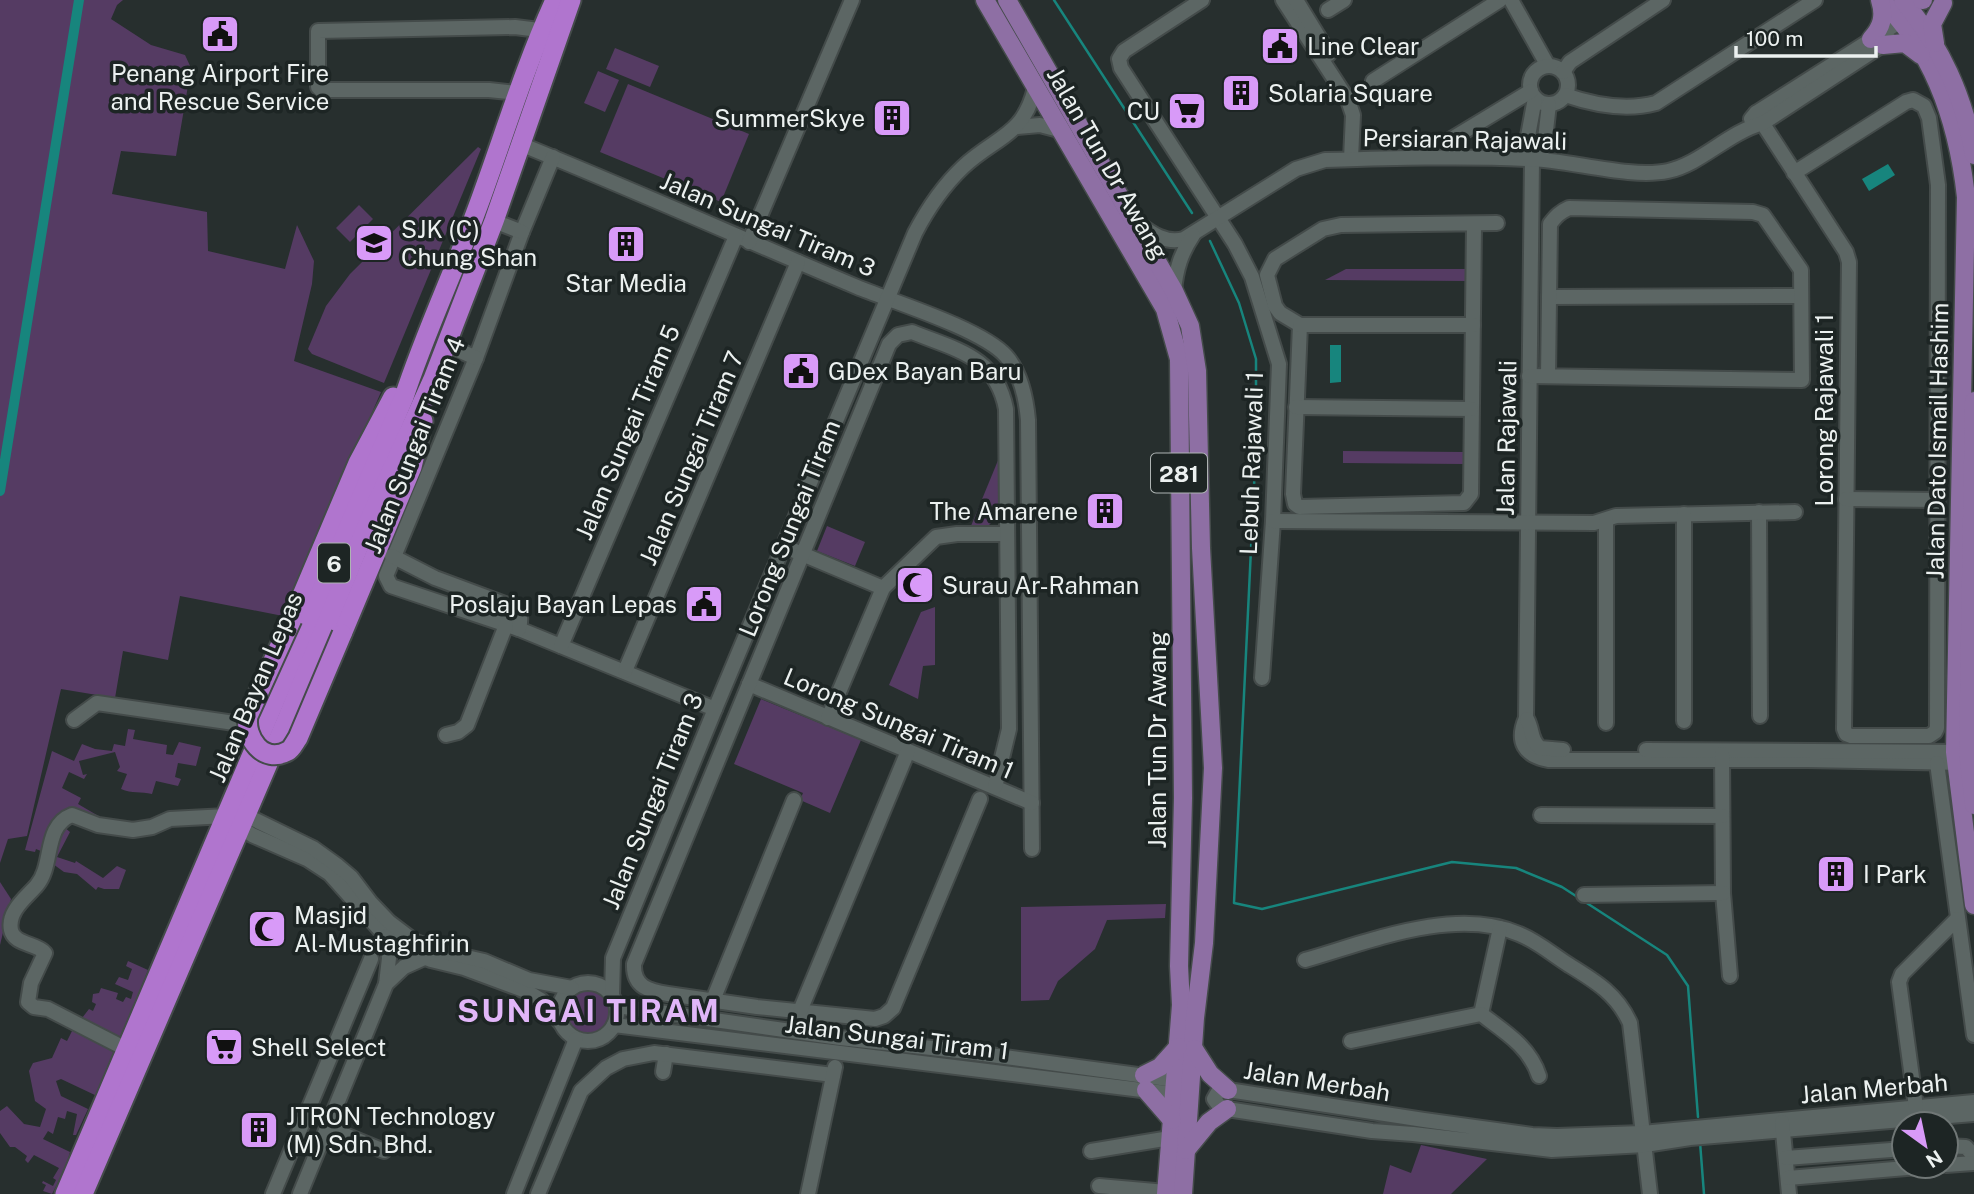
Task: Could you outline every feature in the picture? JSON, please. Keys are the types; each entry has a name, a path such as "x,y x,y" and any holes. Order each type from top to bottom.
{"highway":[{"path":"536,38 546,0"},
{"name":"Jalan Bayan Lepas","path":"65,1194 126,1049 237,820 263,727 404,397 420,350 478,208 536,38 555,0"},
{"name":"Jalan Bayan Lepas","path":"83,1194 237,820 433,379 494,221 571,0"},
{"path":"558,39 580,0"},
{"path":"420,350 358,463 248,716 246,725 250,741 263,752 278,754 289,751 298,738 412,467 433,379"}],"main road":[{"name":"Jalan Tun Dr Awang","path":"985,0 1165,309 1176,343 1180,378 1183,798 1179,966 1186,1048 1186,1150 1172,1193"},
{"name":"Jalan Tun Dr Awang","path":"1007,0 1174,291 1190,326 1197,371 1200,524 1213,797 1204,943 1195,1017 1175,1087 1171,1129 1172,1193"},
{"name":"Jalan Dato Ismail Hashim","path":"1880,0 1913,12 1930,52 1950,114 1966,197 1960,764 1974,905"},
{"path":"1880,0 1883,10 1877,42 1905,43 1930,52 1932,24 1940,1"},
{"name":"Jalan Dato Ismail Hashim","path":"1930,52 1963,105 1974,155"},
{"name":"Jalan Dato Ismail Hashim","path":"1974,401 1960,764 1974,805"},
{"path":"1182,740 1189,749 1198,752 1212,741"},
{"path":"1183,798 1193,786 1202,784 1209,789 1213,797"},
{"path":"1171,1129 1145,1082 1186,1048 1228,1090"},
{"path":"1186,1150 1209,1122 1227,1109"}],"street":[{"name":"Jalan Sungai Tiram 5","path":"561,646 852,0"},
{"name":"Lebuh Rajawali 1","path":"1202,0 1124,51 1119,59 1121,68 1219,218 1252,277 1279,365 1273,521 1262,678"},
{"path":"1283,0 1348,100 1353,115 1357,159"},
{"path":"1296,0 1359,105 1357,159"},
{"path":"1328,10 1345,0"},
{"path":"1373,82 1500,0"},
{"path":"1511,0 1548,66"},
{"path":"1563,72 1570,62 1663,0"},
{"path":"1565,95 1587,103 1642,107 1656,103 1815,0"},
{"name":"Persiaran Rajawali","path":"1132,220 1162,239 1175,242 1193,235 1296,169 1325,160 1532,159 1657,173 1680,167 1877,42 1913,12 1940,1"},
{"path":"517,93 489,90 321,90 318,87 318,31 502,27 536,38"},
{"path":"1450,140 1539,98 1561,100 1569,83 1563,72 1554,66 1548,66 1533,74 1539,98"},
{"path":"1032,849 1028,420 1023,389 1006,356 979,336 887,299 915,233 943,188 986,148 1017,127 1030,107 1035,88"},
{"name":"Jalan Rajawali","path":"1539,98 1526,147 1532,159 1527,718 1522,727 1522,742 1532,755 1539,758 1722,755 1960,764"},
{"path":"1794,173 1906,102 1913,100 1924,106 1929,118 1938,185 1937,500 1846,499"},
{"name":"Lorong Rajawali 1","path":"1760,118 1846,252 1849,262 1844,729 1851,737 1929,736 1935,732 1937,500"},
{"path":"1017,127 1040,125 1059,130"},
{"name":"Jalan Sungai Tiram 3","path":"520,144 887,299 613,958 601,970 576,986"},
{"path":"494,221 522,232 553,157"},
{"path":"1529,376 1802,380 1801,270 1763,215 1753,212 1569,208 1556,215 1550,224 1548,376"},
{"path":"1473,325 1300,325 1280,313 1275,306 1266,275 1275,259 1323,229 1342,225 1497,223"},
{"path":"1300,325 1293,494 1295,504 1304,508 1464,503 1471,494 1474,225"},
{"name":"Jalan Sungai Tiram 4","path":"522,232 476,358 386,576 391,586 512,627 715,709"},
{"name":"Persiaran Rajawali","path":"1174,291 1180,257 1193,235"},
{"name":"Jalan Sungai Tiram 7","path":"625,671 798,262"},
{"path":"1549,297 1801,296"},
{"name":"Lorong Sungai Tiram","path":"980,799 893,1008 884,1016 874,1019 713,1000 649,991 640,985 634,964 889,344 904,333 912,332 975,358 986,366 999,386 1006,409 1009,729 995,787"},
{"path":"445,344 476,358"},
{"path":"1279,365 1297,363"},
{"path":"1296,407 1471,409"},
{"path":"1759,512 1760,716"},
{"path":"1273,521 1594,523 1616,516 1795,512"},
{"path":"1684,514 1684,721"},
{"path":"1606,520 1606,723"},
{"path":"828,718 883,588 936,537 1006,534"},
{"path":"783,546 883,588"},
{"path":"393,556 435,578 513,607 519,613 467,724 458,732 446,735"},
{"name":"Lorong Sungai Tiram 1","path":"749,684 1032,803"},
{"path":"74,720 97,702 263,727"},
{"path":"800,1011 908,751"},
{"path":"1722,755 1723,893 1730,976"},
{"name":"Jalan Rajawali","path":"1722,755 1960,764"},
{"path":"1960,764 1957,919 1974,1035"},
{"path":"713,1000 794,800"},
{"path":"126,1049 48,1009 34,1007 28,1002 31,984 45,953 13,935 10,926 20,902 40,881 54,835 65,817 72,814 98,825 133,830 170,820 237,820 313,848 351,877 389,922 414,941 436,950 484,961 529,980 576,986 597,985 614,1000 614,1025 602,1038 593,1041 576,1039 566,1032 541,1000 526,991 407,951 387,936 330,874 237,820"},
{"path":"1541,815 1722,816"},
{"path":"655,855 676,862"},
{"path":"1584,895 1723,893"},
{"path":"1916,1107 1899,982 1902,974 1957,919"},
{"path":"1305,960 1432,926 1485,925 1520,934 1601,985 1624,1010 1632,1038 1650,1194"},
{"path":"1481,1014 1500,928"},
{"path":"300,1194 386,984 389,958 387,936"},
{"path":"386,984 404,967 424,958"},
{"name":"Jalan Sungai Tiram 3","path":"613,958 614,1000"},
{"path":"273,1194 371,959"},
{"path":"560,1021 560,1002 576,986"},
{"name":"Jalan Sungai Tiram 1","path":"614,1000 839,1045"},
{"path":"1351,1041 1481,1014 1517,1041 1535,1063 1539,1076"},
{"name":"Jalan Sungai Tiram 1","path":"614,1025 839,1045 968,1052 1175,1087"},
{"path":"514,1194 576,1039"},
{"path":"808,1194 839,1045"},
{"path":"538,1194 580,1091 606,1068 623,1059 642,1054 666,1055 832,1075"},
{"path":"663,1072 666,1055"},
{"name":"Jalan Merbah","path":"1643,1139 1532,1135 1228,1090 1218,1092 1214,1100 1220,1107 1227,1109 1372,1131 1552,1150 1974,1102"},
{"name":"Jalan Merbah","path":"1782,1125 1974,1114"},
{"path":"1782,1125 1789,1194"},
{"path":"328,1128 384,1151"},
{"path":"1091,1151 1171,1129"},
{"path":"298,1133 321,1144"},
{"path":"1960,1147 1966,1147 1972,1154 1974,1163"},
{"path":"1786,1158 1890,1150"},
{"path":"1788,1178 1890,1169"},
{"path":"1099,1186 1172,1193"}],"shaded area":[{"path":"0,0 123,0 117,5 111,19 151,45 185,55 191,68 176,156 121,151 112,194 207,212 208,251 285,269 297,225 314,261 312,284 294,361 381,392 283,616 180,596 168,660 123,651 115,698 61,689 27,836 8,839 0,863"},
{"path":"615,48 659,66 650,87 606,69"},
{"path":"598,71 619,80 605,112 584,103"},
{"path":"628,84 749,134 721,202 600,152"},
{"path":"478,147 481,149 384,383 312,354 308,349 326,306 350,274"},
{"path":"359,205 373,219 350,242 336,228"},
{"path":"1346,269 1466,269 1465,281 1325,280"},
{"path":"1343,451 1464,452 1463,464 1343,463"},
{"path":"999,458 1000,515 989,525 971,526"},
{"path":"827,526 865,542 855,566 817,551"},
{"path":"935,607 935,665 923,666 918,699 889,685 921,612"},
{"path":"761,699 861,740 830,813 800,800 803,793 734,764"},
{"path":"128,729 135,730 133,739 167,745 166,754 173,755 179,742 201,747 196,766 178,763 175,777 181,779 178,786 156,781 152,794 121,789 127,774 117,771 120,767 115,752 79,761 83,775 87,774 84,779 69,772 62,788 81,798 78,804 107,821 71,817 64,827 70,832 57,857 75,863 76,861 103,878 117,866 126,870 119,889 98,887 96,890 77,874 64,872 42,856 43,852 36,849 35,852 25,850 52,751 74,761 82,744 112,751 114,744 125,746"},
{"path":"0,882 11,899 0,945"},
{"path":"1166,904 1165,918 1107,920 1095,949 1058,981 1049,1000 1021,1001 1021,907"},
{"path":"128,961 148,970 97,1096 61,1079 56,1081 61,1096 88,1109 76,1135 73,1135 77,1114 67,1111 65,1119 58,1117 53,1134 48,1131 43,1139 70,1152 66,1167 52,1194 43,1191 46,1185 43,1181 53,1186 56,1180 53,1178 59,1168 34,1155 28,1163 25,1160 27,1156 15,1147 10,1147 0,1133 0,1111 7,1106 24,1124 40,1127 46,1109 35,1101 29,1071 33,1063 52,1058 61,1038 67,1041 89,1009 93,1011 96,1004 92,1002 93,994 99,993 101,988 118,993 116,999 123,1002 126,997 131,999 133,992 115,984 119,977 128,980 132,969 126,966"},
{"path":"588,987 605,994 612,1011 605,1028 588,1035 571,1028 564,1011 571,994"},
{"path":"1421,1145 1487,1159 1451,1194 1383,1194 1390,1165 1411,1173"}],"water":[{"path":"1888,164 1895,175 1869,191 1862,179"},
{"path":"1330,345 1341,345 1341,382 1330,383"}],"waterway":[{"path":"0,491 79,0"},
{"path":"1054,0 1192,213"},
{"path":"1210,241 1239,303 1256,359 1256,445 1234,903 1262,909 1452,862 1516,868 1562,887 1667,955 1688,986 1698,1117"},
{"path":"1700,1142 1704,1194"}],"place":[{"name":"Penang Airport Fire and Rescue Service","path":"220,34"},
{"name":"Line Clear","path":"1280,46"},
{"name":"Solaria Square","path":"1241,93"},
{"name":"CU","path":"1187,111"},
{"name":"SummerSkye","path":"892,118"},
{"name":"SJK (C) Chung Shan","path":"374,243"},
{"name":"Star Media","path":"626,244"},
{"name":"GDex Bayan Baru","path":"801,371"},
{"name":"The Amarene","path":"1105,511"},
{"name":"Surau Ar-Rahman","path":"915,585"},
{"name":"Poslaju Bayan Lepas","path":"704,604"},
{"name":"I Park","path":"1836,874"},
{"name":"Masjid Al-Mustaghfirin","path":"267,929"},
{"name":"Shell Select","path":"224,1047"},
{"name":"JTRON Technology (M) Sdn. Bhd.","path":"259,1130"}],"district":[{"name":"SUNGAI TIRAM","path":"589,1010"}]}
